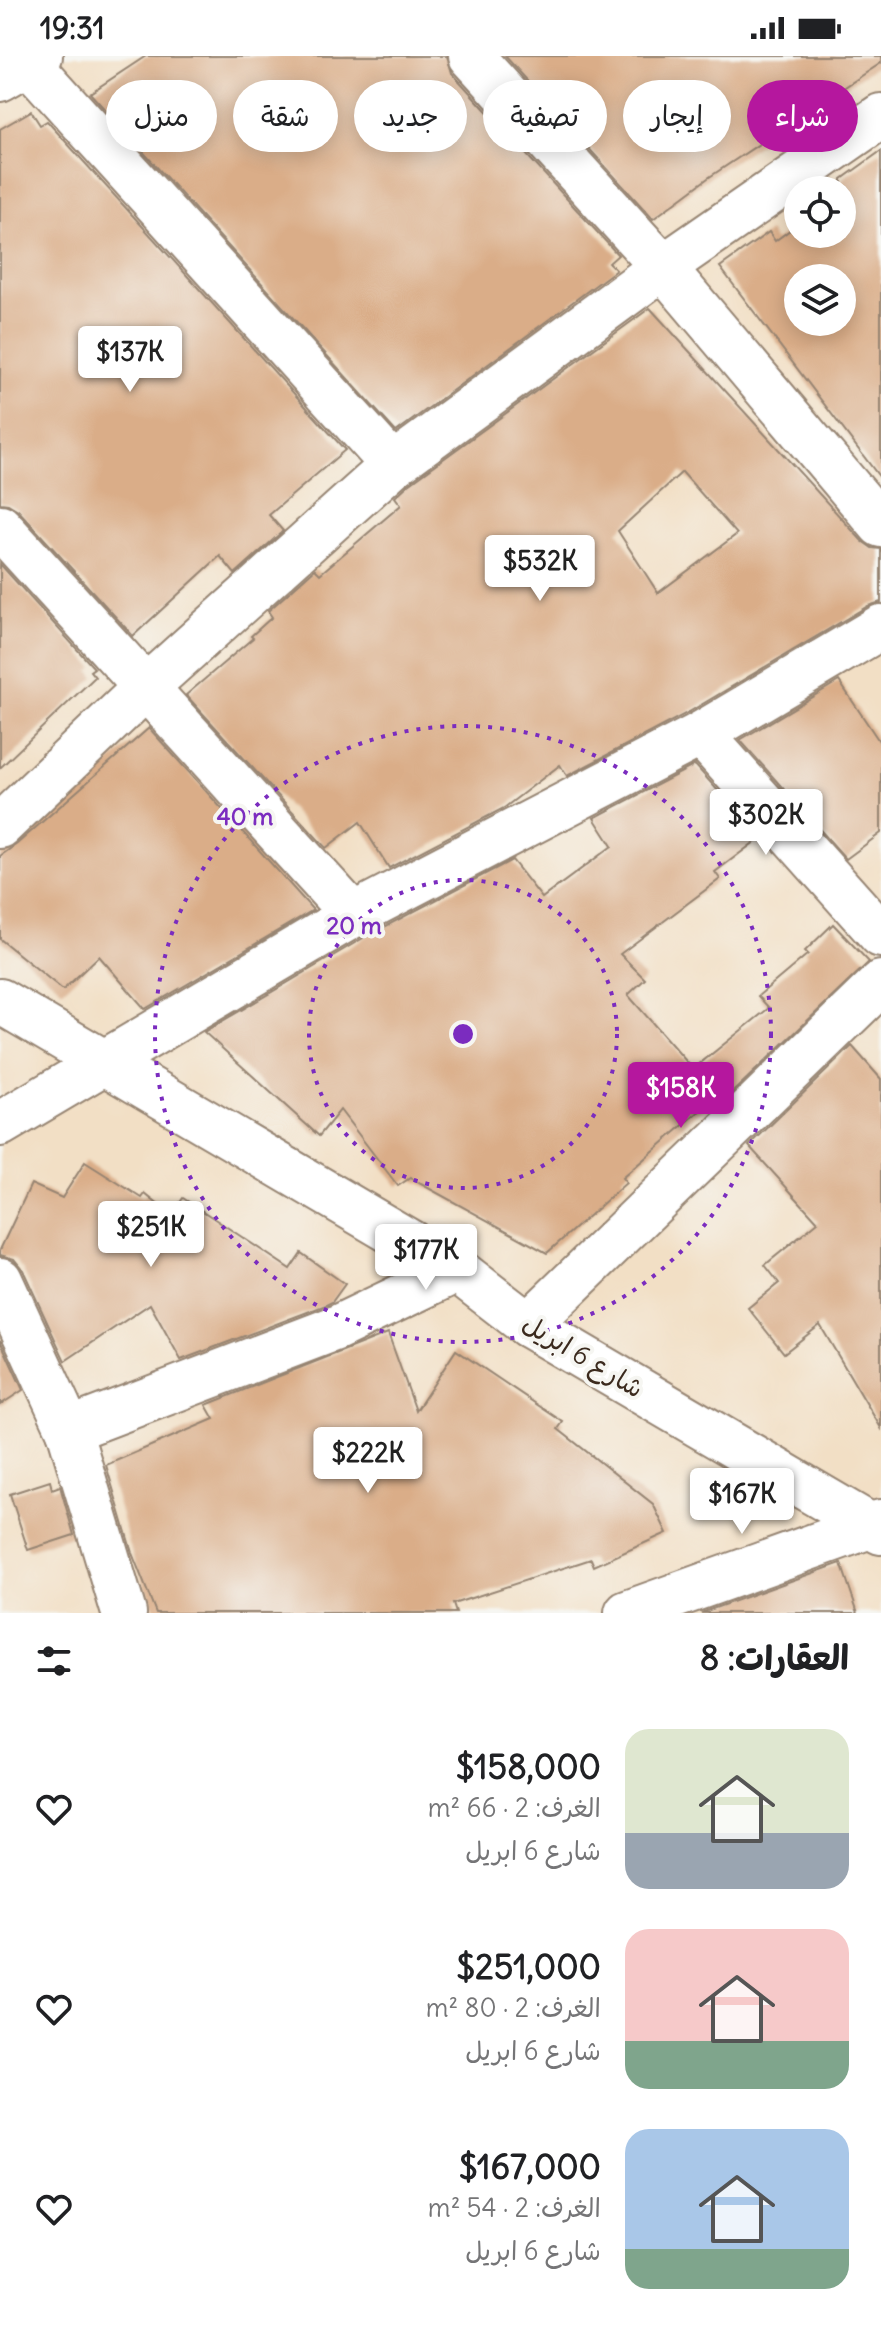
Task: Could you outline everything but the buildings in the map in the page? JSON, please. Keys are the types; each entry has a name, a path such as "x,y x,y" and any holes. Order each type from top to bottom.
{"street":[{"path":"471,56 663,267 881,525"},
{"path":"23,66 393,465"},
{"path":"0,826 145,688 393,465 663,267 881,116"},
{"path":"0,527 353,915"},
{"path":"0,1124 353,915 701,734 881,627"},
{"path":"701,734 881,935"},
{"path":"528,1325 881,983"},
{"name":"شارع 6 ابريل","path":"0,1001 457,1270 528,1325 877,1526"},
{"path":"69,1430 336,1328 457,1270"},
{"path":"0,1280 69,1430 124,1613"},
{"path":"627,1613 877,1526"}]}
